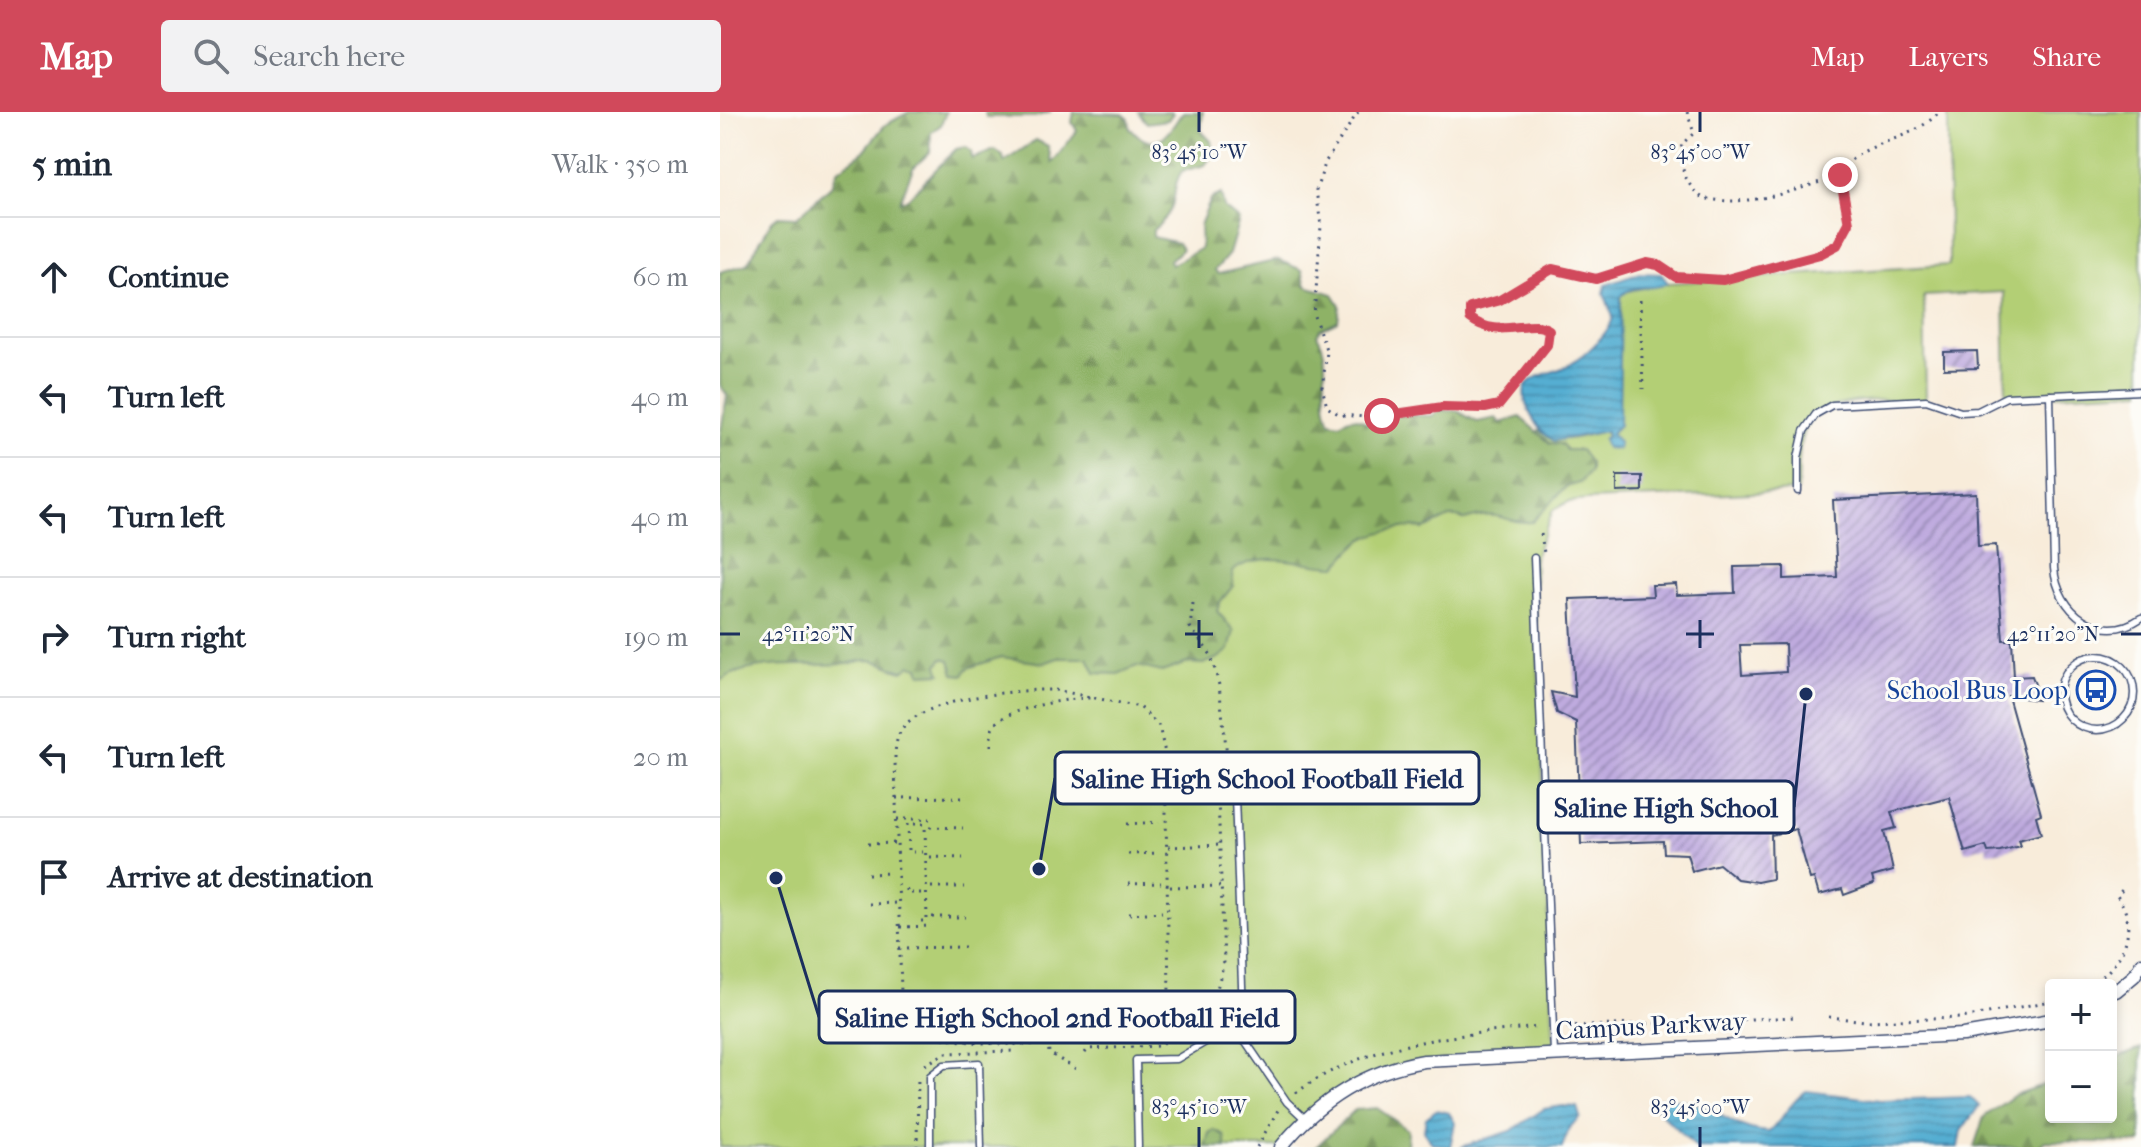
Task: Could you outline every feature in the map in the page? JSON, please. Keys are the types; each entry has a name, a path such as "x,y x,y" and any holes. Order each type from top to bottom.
{"street":[{"path":"2117,990 2134,976 2141,964"},
{"path":"2117,992 2141,980"},
{"name":"Campus Parkway","path":"1281,1147 1305,1119 1344,1089 1390,1068 1445,1059 1963,1035 2045,1021"}],"lane":[{"path":"1798,491 1801,438 1812,418 1826,408 1845,403 1926,400 1961,412 1978,411 2006,397 2141,391"},
{"path":"2050,395 2054,568 2058,592 2073,613 2091,624 2120,627 2141,618"},
{"path":"1534,558 1554,1053"},
{"path":"2092,656 2118,661 2131,677 2137,704 2117,724 2089,729 2066,713 2060,695 2068,669 2092,656"},
{"path":"2131,677 2141,677"},
{"path":"1255,776 1248,776 1235,797 1244,1039 1287,1102 1305,1119"},
{"path":"1138,1147 1136,1060 1177,1059 1209,1040 1244,1039"},
{"path":"930,1147 930,1076 944,1065 979,1063 981,1147"}],"path":[{"path":"1358,112 1326,161 1316,190 1321,226 1314,316 1327,352 1323,395 1327,407 1340,415 1382,416 1443,407 1485,408 1499,405 1547,345 1549,330 1540,326 1499,330 1475,322 1470,318 1470,308 1500,300 1552,269 1596,279 1647,263 1658,265 1676,277 1723,280 1820,254 1837,245 1849,223 1840,175"},
{"path":"1687,112 1694,133 1682,144 1682,163 1687,181 1703,198 1739,201 1765,197 1840,175 1848,162 1883,142 1913,134 1939,112"},
{"path":"1640,300 1643,389"},
{"path":"1541,534 1544,553"},
{"path":"1193,603 1190,627 1211,655 1219,685 1229,773"},
{"path":"1025,691 1063,691 1114,700 1140,707 1159,726 1165,753 1169,994 1160,1022 1150,1030 1128,1038 990,1043 941,1039 911,1021 901,994 896,819 898,736 910,721 924,713 984,697 1025,691"},
{"path":"991,746 995,725 1012,715 1066,700 1114,700"},
{"path":"1085,1053 1088,1049 1158,1046 1181,1030 1214,995 1224,962 1219,789 1229,773 1238,766"},
{"path":"896,798 962,797"},
{"path":"896,819 930,819"},
{"path":"1127,824 1159,822"},
{"path":"920,921 927,921 927,893 926,852 925,824 908,824 911,851 926,852"},
{"path":"930,827 963,828"},
{"path":"868,844 897,843"},
{"path":"1168,847 1220,845"},
{"path":"1128,854 1160,853"},
{"path":"930,857 963,858"},
{"path":"868,874 892,873"},
{"path":"1128,884 1161,883"},
{"path":"1168,887 1222,886"},
{"path":"931,887 964,887"},
{"path":"907,889 907,893 927,893"},
{"path":"2123,889 2117,896 2132,911"},
{"path":"869,904 898,903"},
{"path":"1129,914 1162,912"},
{"path":"932,917 965,917"},
{"path":"899,927 932,926"},
{"path":"2098,979 2120,964 2135,932"},
{"path":"899,948 965,947"},
{"path":"1829,1017 1866,1021 1962,1018 2045,1002"},
{"path":"1567,1027 1797,1017"},
{"path":"1082,1018 1082,1026"},
{"path":"1048,1042 1049,1053 1076,1069"},
{"path":"990,1043 990,1051"},
{"path":"1257,1147 1278,1110"}],"green space":[{"path":"909,112 946,112 941,125 931,132 930,152 913,168 900,201 907,199 956,149 965,147 971,151 972,159 995,150 1003,156 1004,162 1036,140 1048,146 1052,163 1077,131 1072,122 1074,112 1123,114 1129,119 1130,129 1143,139 1152,141 1168,133 1183,112 1203,112 1201,131 1211,141 1213,154 1205,165 1182,171 1169,213 1153,230 1153,237 1178,243 1182,249 1170,260 1171,265 1201,248 1200,225 1211,199 1221,194 1224,208 1239,220 1229,254 1215,270 1218,274 1278,260 1302,270 1306,286 1333,294 1340,305 1338,321 1320,329 1317,335 1324,355 1326,410 1330,421 1340,423 1354,418 1367,423 1398,415 1432,416 1440,410 1457,411 1477,422 1496,418 1500,423 1520,417 1550,443 1562,444 1566,450 1580,450 1590,463 1590,471 1580,483 1566,487 1532,522 1495,516 1465,520 1454,517 1423,529 1403,528 1371,536 1350,550 1337,566 1269,559 1243,565 1232,572 1233,586 1217,611 1234,631 1229,650 1203,664 1187,663 1162,672 1137,666 1118,674 1095,673 1088,658 1058,658 1044,663 1001,657 968,668 963,675 954,674 950,660 943,658 938,665 941,673 921,674 919,667 911,665 903,671 868,660 747,669 720,681 720,436 727,395 720,385 720,272 747,264 772,221 778,216 797,217 832,185 837,171 864,151 885,125"},
{"path":"985,112 1051,112 1035,117 986,117"},
{"path":"1138,112 1173,113 1168,120 1147,123"},
{"path":"1948,112 2141,112 2141,391 2006,397 2004,292 1924,296 1926,400 1853,402 1820,413 1808,425 1801,441 1798,491 1588,500 1568,502 1553,510 1534,558 1554,1053 1445,1059 1358,1081 1281,1147 720,1147 720,651 1115,440 1540,431 1556,439 1564,439 1606,431 1607,436 1603,439 1618,449 1619,442 1611,433 1619,425 1619,303 1623,292 1668,283 1949,265"},
{"path":"2141,1048 2141,1143 2045,1141 2038,1147 1974,1147 1984,1117 2015,1095 2045,1084 2045,1123 2117,1123 2117,1057"},
{"path":"1377,1108 1408,1130 1407,1147 1316,1147 1355,1110"},
{"path":"1214,1130 1224,1135 1226,1147 1205,1147 1209,1133"}],"water":[{"path":"1640,273 1661,274 1668,283 1637,288 1621,297 1619,425 1611,433 1619,442 1618,449 1606,448 1603,439 1607,436 1606,431 1554,441 1539,428 1530,413 1525,400 1527,384 1573,363 1587,352 1607,330 1613,317 1604,293 1606,285"},
{"path":"1806,1091 1880,1100 1970,1097 1979,1106 1961,1131 1958,1147 1696,1147 1653,1106 1659,1099 1677,1099 1706,1108 1741,1126 1769,1132"},
{"path":"1577,1107 1580,1117 1570,1127 1562,1147 1461,1147 1511,1131 1544,1109"},
{"path":"1436,1110 1449,1113 1455,1123 1450,1147 1432,1143 1424,1131 1426,1118"}],"building":[{"path":"1977,351 1978,368 1944,369 1944,352"},
{"path":"1617,476 1642,476 1642,491 1617,492"},
{"path":"1976,493 1978,546 1996,545 2003,640 2012,640 2014,677 2032,676 2037,690 2038,700 2008,696 2041,814 2036,816 2041,834 2018,840 2020,846 2000,851 1988,852 1986,846 1965,852 1949,797 1891,812 1896,828 1884,831 1893,871 1872,877 1874,884 1844,895 1842,889 1819,895 1814,878 1810,879 1796,829 1771,835 1772,879 1757,882 1737,879 1719,864 1692,871 1687,854 1664,853 1663,841 1581,844 1576,722 1557,713 1551,692 1575,697 1570,599 1653,596 1652,585 1676,584 1677,595 1735,593 1734,567 1784,566 1784,579 1837,577 1833,500","holes":["1785,644 1786,672 1742,675 1740,645"]}],"place":[{"name":"School Bus Loop","path":"2096,690"},
{"name":"Saline High School","path":"1806,694"},
{"name":"Saline High School Football Field","path":"1039,869"},
{"name":"Saline High School 2nd Football Field","path":"776,878"}],"route":[{"path":"1382,416 1443,407 1485,408 1499,405 1505,400 1518,377 1547,345 1549,330 1540,326 1499,330 1475,322 1470,318 1470,308 1500,300 1552,269 1573,271 1596,279 1647,263 1658,265 1676,277 1707,281 1800,262 1820,254 1837,245 1849,223 1849,213 1839,183 1840,175"}]}
